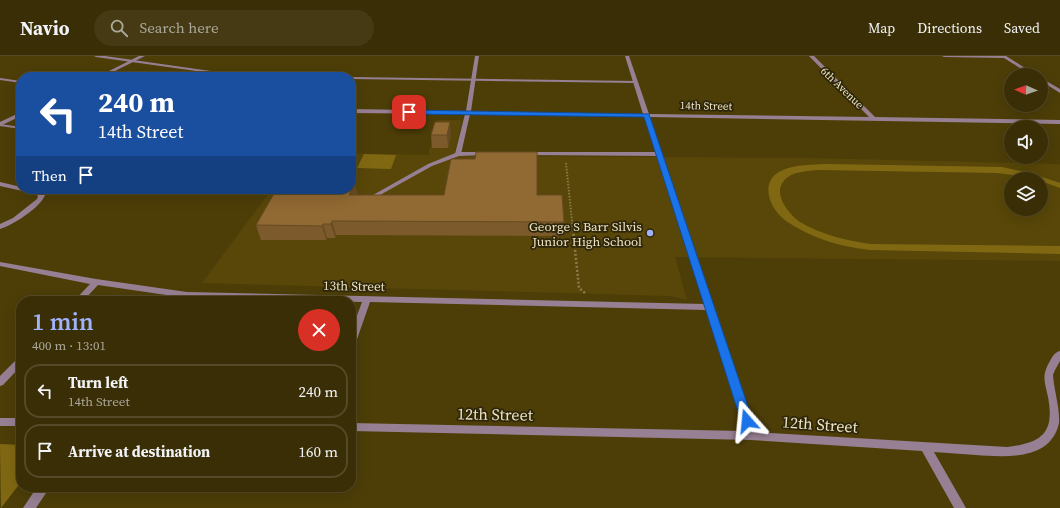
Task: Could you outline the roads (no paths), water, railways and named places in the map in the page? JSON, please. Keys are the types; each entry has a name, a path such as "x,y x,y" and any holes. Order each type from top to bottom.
{"street":[{"path":"110,72 144,56"},
{"path":"458,154 468,113 472,79 477,56"},
{"path":"627,56 751,436"},
{"name":"6th Avenue","path":"811,56 873,118"},
{"path":"944,56 1003,56 1023,68"},
{"path":"0,79 16,81"},
{"path":"1048,83 1060,91"},
{"name":"14th Street","path":"356,111 1060,122"},
{"path":"0,124 16,116"},
{"path":"0,184 16,188"},
{"path":"0,227 20,215 40,200 42,195 41,194"},
{"name":"13th Street","path":"0,264 96,282 187,295 232,296"},
{"path":"83,296 96,282"},
{"name":"13th Street","path":"356,299 710,307"},
{"path":"356,331 367,299"},
{"name":"12th Street","path":"356,427 751,436 1007,452 1026,451 1041,445 1055,428 1057,414 1048,374 1060,354"},
{"path":"0,382 16,365"},
{"path":"0,422 16,422"},
{"path":"925,447 960,508"},
{"path":"29,508 40,492"}],"lane":[{"path":"96,56 211,72"},
{"path":"356,78 636,82"},
{"path":"0,124 16,127"},
{"path":"367,200 430,165 458,154 489,154"},
{"path":"520,154 660,154"}],"place":[{"name":"George S Barr Silvis Junior High School","path":"650,233"}]}
